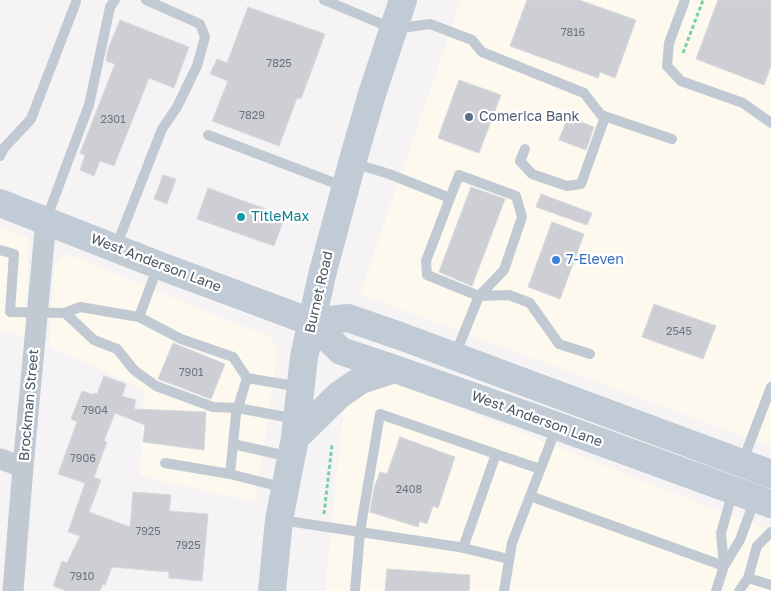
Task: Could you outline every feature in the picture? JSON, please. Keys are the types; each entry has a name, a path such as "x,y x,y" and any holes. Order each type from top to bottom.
{"main road":[{"name":"Burnet Road","path":"272,591 279,520 294,438 304,357 311,322 372,94 403,0"},
{"name":"West Anderson Lane","path":"0,203 311,322 341,351 753,497"},
{"name":"West Anderson Lane","path":"311,322 348,318 762,468"},
{"path":"294,438 339,395 361,380 395,369"},
{"path":"753,497 762,468"}],"street":[{"name":"Brockman Street","path":"13,591 46,220"},
{"path":"0,459 23,467"}],"lane":[{"path":"46,220 90,105 110,7 115,0"},
{"path":"115,248 162,129 177,107 197,66 205,36 200,24 146,0"},
{"path":"324,0 394,29 430,24 472,40 482,52 584,93 601,116 672,139"},
{"path":"685,0 669,43 667,66 681,81 743,102 771,123"},
{"path":"0,156 4,148 32,119 76,2"},
{"path":"525,149 520,162 532,174 567,186 581,184 605,117"},
{"path":"208,135 349,175 389,174 450,198"},
{"path":"454,356 479,296 504,270 522,217 516,196 459,175 426,260 427,275 479,296 509,295 530,303 559,344 590,354"},
{"path":"0,250 14,254 10,312 65,312 80,307 139,317 181,339 233,357 248,378 300,387"},
{"path":"139,317 158,265"},
{"path":"65,312 94,340 117,349 134,370 156,386 213,407 238,408 294,438"},
{"path":"230,474 238,408 248,378"},
{"path":"762,468 771,387"},
{"path":"355,591 360,532 380,414 540,469"},
{"path":"504,591 512,544 557,426"},
{"path":"233,444 294,438"},
{"path":"463,548 496,454"},
{"path":"165,463 230,474 285,488"},
{"path":"530,496 724,566"},
{"path":"724,566 721,534 753,497"},
{"path":"716,591 724,566 740,540 753,497"},
{"path":"279,520 463,548 509,559"},
{"path":"739,591 748,578 757,546 771,532"},
{"path":"748,578 771,585"}],"path":[{"path":"682,56 703,0"},
{"path":"322,526 332,446"}],"shaded area":[{"path":"461,0 771,0 771,447 360,294"},
{"path":"0,227 29,238 25,337 0,329"},
{"path":"63,253 271,337 277,352 276,364 255,502 140,476 144,390 49,346 55,265"},
{"path":"387,380 771,531 771,591 325,591 344,404"}],"building":[{"path":"527,0 579,0 636,20 615,78 600,72 598,78 510,46"},
{"path":"718,0 771,0 771,66 764,85 696,59"},
{"path":"248,7 325,34 301,99 297,98 279,146 212,121 228,81 210,74 217,59 227,63"},
{"path":"120,20 189,47 174,88 149,78 114,166 100,161 94,176 80,170 85,155 80,153 115,64 106,61 108,49"},
{"name":"Comerica Bank","path":"459,80 501,95 479,153 438,138"},
{"path":"568,117 594,127 586,150 559,140"},
{"path":"163,175 176,179 167,204 154,199"},
{"path":"471,187 505,199 472,286 439,272"},
{"name":"TitleMax","path":"208,188 285,216 274,246 197,219"},
{"path":"541,194 592,213 587,225 536,207"},
{"name":"7-Eleven","path":"552,222 584,234 560,299 528,287"},
{"path":"654,304 716,326 703,359 642,337"},
{"path":"173,343 225,364 211,399 158,379"},
{"path":"104,376 126,384 122,396 136,400 134,409 206,412 204,450 143,442 145,425 115,413 104,441 107,442 94,477 101,480 89,512 130,527 133,492 171,495 169,511 208,514 202,581 169,578 169,572 112,567 105,585 103,584 100,591 67,591 53,586 62,561 67,563 80,536 68,532 85,483 58,474 77,422 71,419 82,391 94,395 94,393 97,394"},
{"path":"400,437 455,457 438,508 433,506 427,524 420,521 418,527 370,512 374,488 380,472 387,474"},
{"path":"387,569 470,575 469,591 385,591"}],"place":[{"name":"Comerica Bank","path":"469,117"},
{"name":"TitleMax","path":"241,217"},
{"name":"7-Eleven","path":"556,260"}]}
